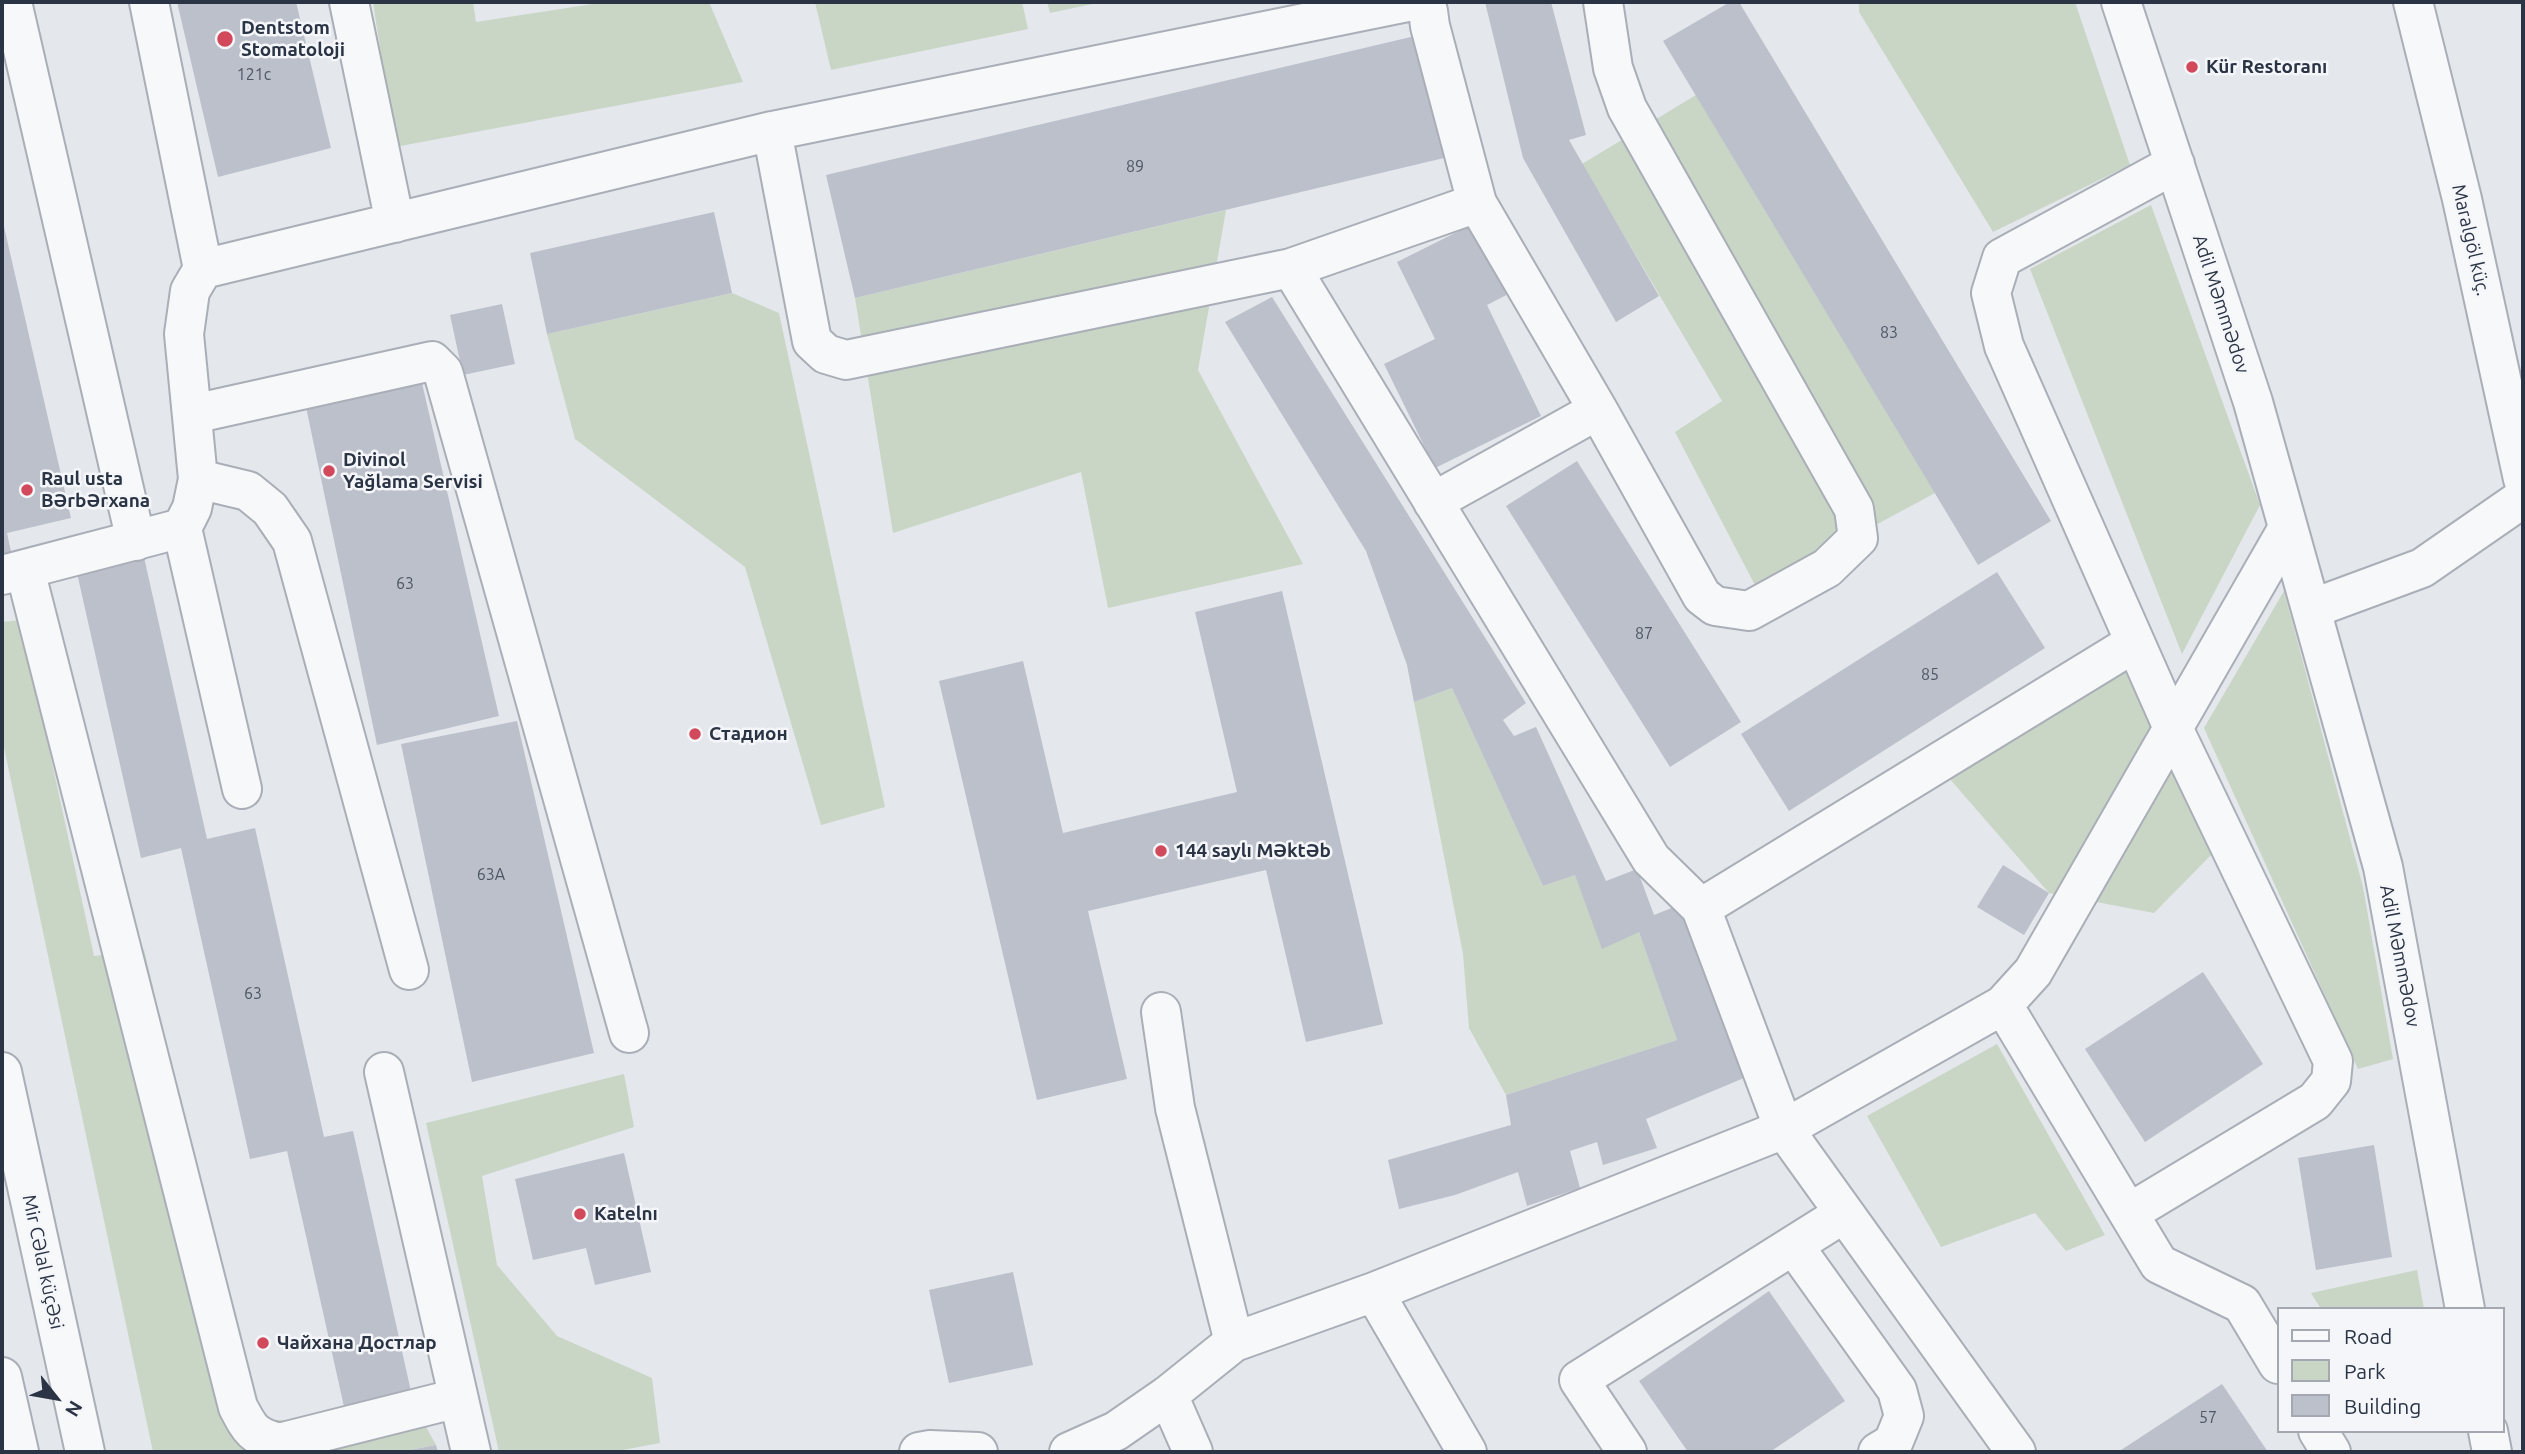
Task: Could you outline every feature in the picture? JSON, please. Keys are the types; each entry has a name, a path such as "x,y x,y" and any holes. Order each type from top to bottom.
{"street":[{"path":"12,2 136,541"},
{"path":"149,2 203,269 190,291 184,334 198,479 192,508 182,528 242,789"},
{"path":"349,2 395,223"},
{"path":"203,269 772,131 1408,2"},
{"path":"1417,2 1428,11 1477,203 1598,410 1702,596 1715,606 1749,611 1828,569 1858,538 1854,509 1627,108 1613,68 1603,2"},
{"name":"Adil Məmmədov","path":"2121,2 2253,402 2383,867 2465,1307"},
{"name":"Maralgöl küç.","path":"2413,2 2462,199 2523,480"},
{"path":"772,131 812,341 826,354 846,360 1290,268 1477,203"},
{"path":"2129,1213 2315,1101 2331,1082 2333,1061 2134,643 2004,346 1991,293 2001,258 2175,164"},
{"path":"1290,268 1651,859 1701,908 1784,1129 2016,1452"},
{"path":"193,414 432,362 443,372 629,1034"},
{"path":"1433,502 1598,410"},
{"path":"198,479 248,491 270,509 292,541 409,970"},
{"path":"2311,609 2422,568 2523,498"},
{"path":"182,528 13,572 238,1406 250,1431 263,1439 279,1443 458,1398"},
{"path":"1069,1452 1116,1431 1168,1395 1234,1342 1374,1292 1784,1129 2003,1005 2033,972 2288,528"},
{"path":"1701,908 2134,643"},
{"path":"2003,1005 2159,1264 2242,1304 2276,1361"},
{"path":"1161,1012 1175,1108 1234,1342"},
{"name":"Mir Cəlal küçəsi","path":"2,1072 85,1452"},
{"path":"384,1072 471,1452"},
{"path":"1627,1452 1580,1380 1843,1214"},
{"path":"1794,1245 1896,1390 1904,1416 1894,1443 1878,1452"},
{"path":"1374,1292 1467,1452"},
{"path":"2,1377 19,1452"},
{"path":"1168,1395 1192,1452"},
{"path":"2319,1433 2331,1452"},
{"path":"2488,1433 2492,1452"},
{"path":"919,1452 978,1452"}],"green space":[{"path":"373,2 473,2 476,22 606,2 709,2 743,82 395,147"},
{"path":"815,2 1022,2 1028,29 831,70"},
{"path":"1047,2 1102,2 1050,13"},
{"path":"1859,2 2075,2 2130,165 1993,232 1859,12"},
{"path":"1696,95 1935,493 1757,589 1675,432 1722,401 1582,164"},
{"path":"2151,205 2260,505 2182,654 2030,269"},
{"path":"1226,210 1198,370 1303,564 1108,608 1081,472 893,533 855,298"},
{"path":"732,293 779,313 885,807 821,825 745,567 575,439 547,334"},
{"path":"2284,591 2363,887 2393,1059 2358,1069 2204,728"},
{"path":"21,620 94,956 144,950 256,1420 347,1420 414,1405 436,1445 399,1452 153,1452 2,738 2,622"},
{"path":"2123,668 2213,853 2154,913 2049,893 1949,778"},
{"path":"1452,688 1543,886 1575,875 1639,932 1677,1040 1506,1095 1469,1028 1463,954 1414,702"},
{"path":"1997,1044 2105,1235 2066,1251 2035,1213 1941,1247 1867,1116"},
{"path":"624,1074 634,1127 482,1176 497,1265 557,1336 652,1378 660,1443 612,1452 499,1452 426,1123"},
{"path":"2417,1270 2424,1307 2320,1307 2311,1293"}],"building":[{"path":"177,2 296,2 331,148 218,177"},
{"path":"1485,2 1551,2 1586,135 1569,140 1659,296 1616,322 1523,158"},
{"path":"1730,2 1739,2 2051,521 1978,565 1663,41"},
{"path":"1415,36 1444,158 855,298 826,175"},
{"path":"714,212 732,293 547,334 530,253"},
{"path":"2,218 71,518 7,533 12,556 2,558"},
{"path":"1485,218 1520,288 1487,305 1541,416 1435,468 1384,364 1435,339 1397,262"},
{"path":"1272,297 1526,703 1503,720 1514,736 1536,727 1606,881 1637,869 1654,915 1679,905 1744,1078 1646,1119 1657,1148 1603,1165 1597,1142 1570,1151 1580,1188 1527,1206 1518,1172 1455,1195 1399,1209 1388,1160 1511,1125 1506,1095 1677,1040 1639,932 1602,949 1575,875 1543,886 1452,688 1414,702 1407,665 1366,551 1225,322"},
{"path":"502,304 515,364 463,375 450,315"},
{"path":"422,383 499,716 377,745 306,407"},
{"path":"1577,461 1741,722 1670,767 1506,506"},
{"path":"144,557 207,839 255,828 324,1137 353,1131 414,1405 347,1420 287,1151 250,1159 181,848 141,858 77,573"},
{"path":"1997,572 2045,648 1789,811 1741,734"},
{"name":"144 saylı Məktəb","path":"1282,591 1383,1024 1306,1042 1266,870 1088,911 1127,1079 1037,1100 939,681 1023,661 1063,833 1237,792 1195,612"},
{"path":"517,721 594,1053 472,1082 401,744"},
{"path":"2003,865 2049,893 2024,935 1977,907"},
{"path":"2203,972 2263,1064 2145,1142 2085,1049"},
{"path":"2374,1145 2392,1257 2316,1270 2298,1158"},
{"name":"Katelnı","path":"624,1153 651,1272 595,1285 586,1248 533,1260 515,1179"},
{"path":"1013,1272 1033,1365 949,1383 929,1290"},
{"path":"1769,1291 1845,1401 1770,1452 1688,1452 1639,1381"},
{"path":"2222,1384 2268,1452 2118,1452"},
{"path":"436,1445 438,1452 405,1452 405,1451"}],"place":[{"name":"Dentstom Stomatoloji","path":"225,39"},
{"name":"Kür Restoranı","path":"2192,67"},
{"name":"Divinol Yağlama Servisi","path":"329,471"},
{"name":"Raul usta Bərbərxana","path":"27,490"},
{"name":"Стадион","path":"695,734"},
{"name":"144 saylı Məktəb","path":"1161,851"},
{"name":"Katelnı","path":"580,1214"},
{"name":"Чайхана Достлар","path":"263,1343"}]}
